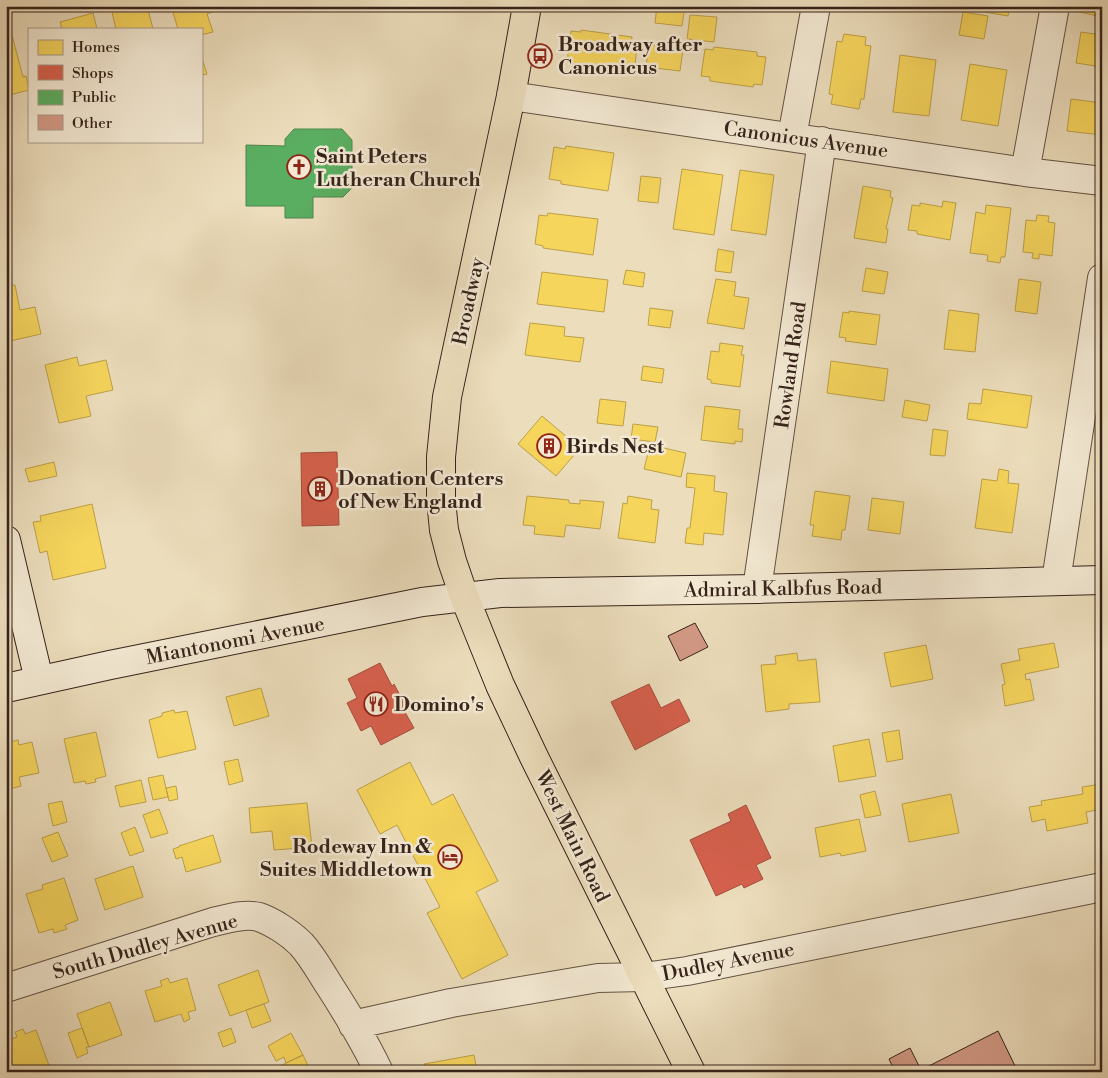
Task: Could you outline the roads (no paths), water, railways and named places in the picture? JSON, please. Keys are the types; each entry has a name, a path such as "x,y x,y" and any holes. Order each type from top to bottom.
{"main road":[{"name":"Broadway","path":"464,596 444,530 441,500 441,457 447,398 511,96 527,6"},
{"name":"West Main Road","path":"464,596 500,685 691,1072"}],"street":[{"path":"792,137 816,6"},
{"path":"1026,172 1055,6"},
{"name":"Canonicus Avenue","path":"511,96 1026,172 1102,181"},
{"name":"Rowland Road","path":"758,589 822,141"},
{"path":"1056,581 1102,278"},
{"path":"6,540 39,680"},
{"name":"Admiral Kalbfus Road","path":"464,596 500,593 758,589 1102,580"},
{"name":"Miantonomi Avenue","path":"6,688 422,602 464,596"},
{"name":"Dudley Avenue","path":"353,1025 451,1003 598,978 643,976 687,971 1102,887"},
{"name":"South Dudley Avenue","path":"6,988 213,922 250,916 258,917 278,926 299,943 319,968 379,1072"}],"place":[{"name":"Broadway after Canonicus","path":"540,56"},
{"name":"Saint Peters Lutheran Church","path":"299,167"},
{"name":"Birds Nest","path":"549,446"},
{"name":"Donation Centers of New England","path":"320,489"},
{"name":"Domino's","path":"376,704"},
{"name":"Rodeway Inn & Suites Middletown","path":"450,857"}]}
